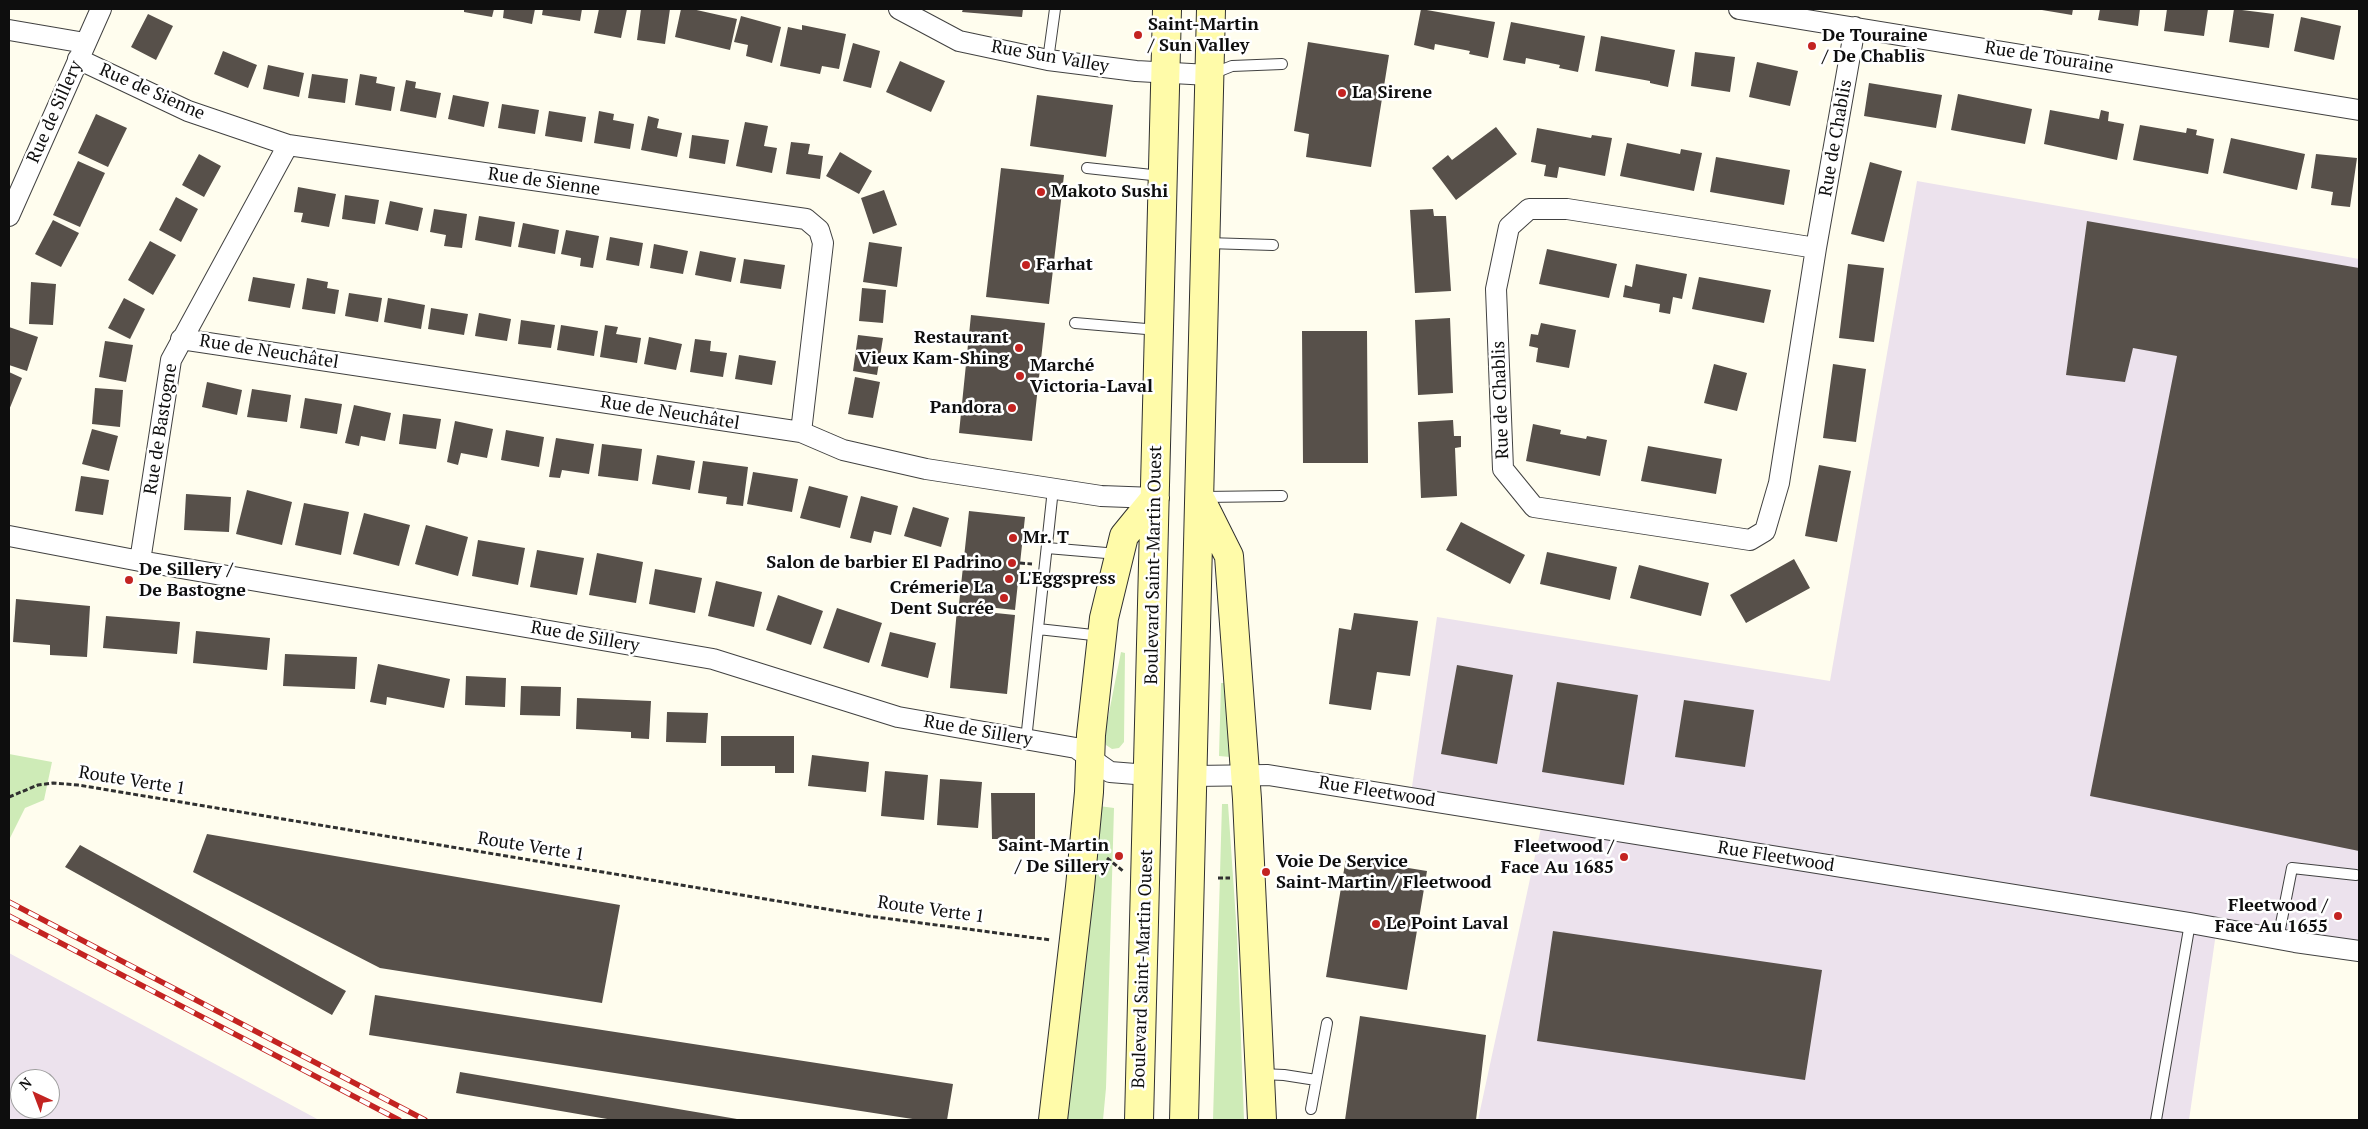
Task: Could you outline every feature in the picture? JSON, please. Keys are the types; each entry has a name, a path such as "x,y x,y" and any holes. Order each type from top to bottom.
{"main road":[{"name":"Boulevard Saint-Martin Ouest","path":"1139,1120 1167,9"},
{"path":"1184,1120 1211,9"},
{"path":"1200,497 1228,556 1246,775 1262,1120"},
{"path":"1052,1120 1080,888 1102,636 1110,589 1124,536 1156,498"}],"street":[{"name":"Rue de Sillery","path":"9,216 101,9"},
{"name":"Rue Sun Valley","path":"899,9 959,41 1048,60 1165,73 1209,75"},
{"name":"Rue de Touraine","path":"1738,9 2359,110"},
{"name":"Rue de Chablis","path":"1816,248 1567,209 1529,209 1510,227 1496,289 1503,468 1534,507 1750,540 1765,531 1779,483 1816,248 1855,27"},
{"name":"Rue de Sienne","path":"9,30 82,51 188,111 288,145 806,219 819,230 823,243 801,432"},
{"name":"Rue de Bastogne","path":"140,561 171,360 288,145"},
{"name":"Rue de Neuchâtel","path":"181,339 801,432 843,450 884,460 1053,489 1108,496 1156,498"},
{"name":"Rue de Sillery","path":"9,536 140,561 713,659 898,717 1076,748 1110,772 1148,775"},
{"name":"Rue Fleetwood","path":"1193,776 1268,775 2359,951"}],"lane":[{"path":"1048,60 1055,9"},
{"path":"1209,75 1232,66 1282,64"},
{"path":"1087,168 1164,176"},
{"path":"1206,243 1273,245"},
{"path":"1075,323 1159,330"},
{"path":"1026,740 1053,489"},
{"path":"1200,497 1282,496"},
{"path":"1046,548 1119,554"},
{"path":"1038,629 1102,636"},
{"path":"2278,939 2292,868 2356,875"},
{"path":"2156,1120 2190,923"},
{"path":"1311,1109 1328,1023"},
{"path":"1261,1074 1284,1075 1316,1080"}],"path":[{"name":"Route Verte 1","path":"9,797 38,785 53,783 78,785 850,913 1052,940"}],"shaded area":[{"path":"1917,181 2359,259 2359,951 2216,933 2189,1120 1478,1120 1541,828 1409,807 1437,617 1830,681"},
{"path":"9,953 319,1120 9,1120"}],"green space":[{"path":"1121,652 1125,653 1124,742 1119,748 1112,749 1106,745 1104,738"},
{"path":"1221,683 1226,683 1230,757 1219,756"},
{"path":"9,754 52,762 44,800 25,808 9,840"},
{"path":"1222,804 1228,804 1237,935 1244,1120 1213,1120"},
{"path":"1099,806 1114,808 1106,1088 1103,1120 1066,1120"}],"building":[{"path":"464,9 494,9 492,17 464,12"},
{"path":"504,9 535,9 532,24 503,18"},
{"path":"543,9 582,9 580,21 542,15"},
{"path":"599,9 627,9 621,38 594,33"},
{"path":"641,9 670,9 665,44 637,40"},
{"path":"681,9 692,9 737,19 730,50 675,37"},
{"path":"963,9 1023,9 1022,17 962,12"},
{"path":"1421,9 1495,22 1488,58 1469,54 1470,51 1435,44 1434,50 1414,45"},
{"path":"2036,9 2073,9 2072,15"},
{"path":"2100,9 2140,9 2138,26 2098,20"},
{"path":"2167,9 2208,9 2204,36 2164,31"},
{"path":"2234,9 2274,14 2269,48 2229,42"},
{"path":"148,14 173,26 156,60 131,47"},
{"path":"741,16 781,27 772,63 746,56 748,45 734,42"},
{"path":"2301,17 2341,26 2334,60 2294,51"},
{"path":"1511,22 1585,36 1578,72 1559,68 1560,65 1526,58 1525,64 1503,60"},
{"path":"802,25 846,34 839,69 822,66 820,74 780,66 788,27 802,30"},
{"path":"1601,36 1675,50 1668,87 1650,83 1650,81 1595,71"},
{"name":"La Sirene","path":"1308,42 1389,55 1371,167 1306,157 1309,134 1294,131"},
{"path":"853,43 880,51 871,88 843,81"},
{"path":"223,51 257,65 248,88 214,74"},
{"path":"1695,52 1735,57 1730,92 1691,86"},
{"path":"900,61 945,81 931,112 886,92"},
{"path":"1757,62 1798,71 1790,106 1749,97"},
{"path":"268,65 304,73 299,97 263,89"},
{"path":"312,74 348,79 345,103 308,98"},
{"path":"360,74 377,77 376,83 395,87 391,111 355,105"},
{"path":"406,80 416,82 415,88 441,93 436,118 400,111"},
{"path":"1869,83 1942,95 1936,128 1864,116"},
{"path":"1958,94 2032,109 2025,144 1951,130"},
{"path":"453,95 489,102 484,127 448,119"},
{"path":"1037,95 1113,105 1106,157 1030,146"},
{"path":"502,104 539,110 535,134 498,128"},
{"path":"2050,110 2099,119 2101,110 2109,112 2108,121 2124,124 2117,160 2044,144"},
{"path":"549,111 586,117 582,142 545,136"},
{"path":"599,111 614,114 613,120 634,124 630,149 594,143"},
{"path":"96,114 127,128 108,167 78,153"},
{"path":"648,116 659,119 657,128 682,133 677,157 641,150"},
{"path":"745,122 768,126 764,146 777,148 772,173 736,166"},
{"path":"2140,125 2186,133 2187,128 2197,130 2196,135 2214,139 2208,174 2133,160"},
{"path":"1496,127 1517,154 1456,200 1432,168 1448,155 1452,160"},
{"path":"1537,128 1591,138 1592,135 1612,138 1605,176 1559,167 1557,178 1544,176 1546,165 1531,162"},
{"path":"692,135 729,140 725,164 689,158"},
{"path":"2231,138 2305,154 2297,190 2223,173"},
{"path":"791,142 810,144 808,154 823,156 820,179 786,174"},
{"path":"1627,143 1680,154 1681,149 1702,153 1694,191 1620,176"},
{"path":"840,152 872,171 859,194 826,176"},
{"path":"199,154 221,166 204,197 182,185"},
{"path":"2316,154 2357,158 2350,207 2331,205 2333,192 2311,188"},
{"path":"1716,157 1790,170 1784,205 1710,192"},
{"path":"78,161 105,173 80,227 53,215"},
{"path":"1870,162 1902,171 1884,242 1851,234"},
{"path":"1001,168 1064,175 1049,304 986,297"},
{"path":"298,187 336,194 329,227 301,222 303,213 294,212"},
{"path":"884,190 897,225 873,234 861,198"},
{"path":"345,195 379,200 375,224 342,219"},
{"path":"176,197 198,209 181,242 159,230"},
{"path":"390,201 423,208 418,231 385,224"},
{"path":"434,209 467,214 462,248 444,246 446,235 430,232"},
{"path":"1433,209 1434,216 1446,216 1451,291 1415,293 1410,210"},
{"path":"479,216 515,222 511,247 475,240"},
{"path":"53,220 79,233 61,267 35,254"},
{"path":"2087,221 2359,268 2359,851 2090,796 2177,356 2133,348 2125,382 2066,375"},
{"path":"523,223 559,230 555,254 518,247"},
{"path":"566,230 599,236 593,268 580,266 581,258 561,254"},
{"path":"610,237 643,243 639,266 606,260"},
{"path":"150,241 176,255 153,295 128,280"},
{"path":"869,242 902,247 897,287 863,282"},
{"path":"654,244 688,251 683,274 650,268"},
{"path":"1547,249 1617,264 1609,298 1539,284"},
{"path":"700,251 736,258 731,282 695,275"},
{"path":"744,259 785,265 781,289 740,283"},
{"path":"1636,264 1687,274 1682,299 1673,297 1670,314 1659,312 1660,304 1623,297 1625,285 1632,287"},
{"path":"1848,264 1884,268 1874,342 1839,338"},
{"path":"253,277 295,284 290,308 248,301"},
{"path":"1699,277 1771,290 1764,323 1692,309"},
{"path":"307,278 328,282 327,288 339,290 335,314 302,309"},
{"path":"31,282 56,284 53,325 29,324"},
{"path":"862,288 886,290 883,323 859,321"},
{"path":"349,293 382,298 378,322 345,316"},
{"path":"124,298 145,309 130,339 108,328"},
{"path":"388,298 425,305 421,329 384,322"},
{"path":"431,308 468,314 464,335 428,329"},
{"path":"479,313 511,319 507,341 475,336"},
{"path":"971,315 1045,323 1032,441 959,433"},
{"path":"1450,318 1453,393 1418,395 1415,320"},
{"path":"521,320 555,325 551,348 518,344"},
{"path":"1541,323 1576,330 1569,368 1536,362 1538,348 1529,346 1531,334 1538,335"},
{"path":"561,325 598,331 594,356 557,350"},
{"path":"605,325 618,327 616,334 641,338 637,363 600,357"},
{"path":"9,327 38,337 27,371 9,365"},
{"path":"1302,331 1367,331 1368,463 1303,463"},
{"path":"858,335 883,338 877,375 853,371"},
{"path":"649,337 682,344 676,370 644,364"},
{"path":"695,339 711,341 710,351 727,353 723,377 690,372"},
{"path":"105,341 133,345 126,382 99,377"},
{"path":"739,355 776,361 772,385 735,379"},
{"path":"1714,364 1747,373 1737,411 1704,403"},
{"path":"1833,364 1866,369 1856,442 1823,438"},
{"path":"9,372 22,378 9,410"},
{"path":"855,377 880,382 873,418 848,414"},
{"path":"207,382 242,390 237,415 202,407"},
{"path":"95,388 123,390 120,427 92,424"},
{"path":"252,389 291,395 287,422 247,417"},
{"path":"305,398 342,404 337,434 300,428"},
{"path":"354,405 391,413 385,441 361,436 359,446 345,443"},
{"path":"403,414 441,419 436,449 399,444"},
{"path":"1453,420 1454,436 1461,436 1461,447 1455,448 1457,496 1421,498 1418,422"},
{"path":"455,421 493,429 487,458 461,453 458,465 447,462"},
{"path":"1533,424 1561,430 1560,434 1586,439 1587,436 1607,440 1600,476 1526,461"},
{"path":"92,429 118,436 109,471 82,464"},
{"path":"506,430 544,437 539,467 501,460"},
{"path":"556,438 594,444 589,474 562,470 560,478 549,477"},
{"path":"602,444 642,449 638,481 598,476"},
{"path":"1648,446 1722,459 1716,494 1641,481"},
{"path":"657,455 695,461 690,490 652,484"},
{"path":"703,461 748,467 743,506 726,504 727,497 698,493"},
{"path":"1819,465 1851,471 1837,542 1805,536"},
{"path":"753,472 798,479 792,512 747,504"},
{"path":"81,476 109,480 103,515 75,511"},
{"path":"809,486 848,496 840,528 800,518"},
{"path":"247,490 292,502 282,545 236,534"},
{"path":"186,494 231,497 229,532 184,530"},
{"path":"861,496 898,506 891,535 874,531 871,543 850,538"},
{"path":"304,503 349,512 341,555 295,545"},
{"path":"913,507 949,518 941,547 904,536"},
{"path":"969,511 1025,517 1015,610 959,604"},
{"path":"364,513 410,525 399,566 353,554"},
{"path":"1461,522 1525,555 1510,584 1446,550"},
{"path":"426,525 468,537 458,576 415,564"},
{"path":"478,540 525,548 518,585 472,576"},
{"path":"537,550 584,558 577,595 530,587"},
{"path":"1547,552 1617,567 1610,600 1540,584"},
{"path":"597,553 643,562 636,603 589,595"},
{"path":"1794,559 1810,588 1746,623 1730,595"},
{"path":"1639,565 1709,583 1701,616 1630,598"},
{"path":"655,569 702,578 695,613 649,604"},
{"path":"716,581 762,592 754,627 708,616"},
{"path":"778,595 823,611 811,645 766,630"},
{"path":"16,599 90,606 87,657 50,655 50,645 13,642"},
{"path":"837,608 882,623 869,663 823,648"},
{"path":"957,609 1015,615 1007,694 950,688"},
{"path":"1354,613 1418,621 1410,676 1377,672 1371,710 1329,704 1339,628 1351,630"},
{"path":"106,616 180,622 177,654 103,648"},
{"path":"196,631 270,638 267,670 193,663"},
{"path":"890,632 936,643 928,678 881,666"},
{"path":"285,654 357,657 355,689 283,686"},
{"path":"378,664 450,679 444,708 387,697 386,705 370,702"},
{"path":"1457,665 1513,675 1497,764 1441,754"},
{"path":"466,676 506,678 505,707 465,705"},
{"path":"1557,682 1638,695 1624,785 1542,772"},
{"path":"521,686 561,687 560,716 520,715"},
{"path":"577,698 651,701 649,739 631,738 631,732 576,729"},
{"path":"1684,700 1754,710 1745,767 1675,757"},
{"path":"667,712 708,713 706,743 666,742"},
{"path":"721,736 794,736 794,773 775,773 775,766 721,766"},
{"path":"812,755 869,762 866,792 808,786"},
{"path":"885,771 928,775 924,820 881,816"},
{"path":"940,779 982,782 978,828 937,825"},
{"path":"991,793 1035,793 1035,839 992,839"},
{"path":"207,834 620,905 602,1003 380,968 193,872"},
{"path":"80,845 346,991 332,1015 65,867"},
{"name":"Le Point Laval","path":"1346,858 1427,871 1407,990 1326,977"},
{"path":"1553,931 1822,970 1805,1080 1537,1041"},
{"path":"375,995 953,1084 947,1120 919,1120 369,1035"},
{"path":"1360,1016 1486,1035 1476,1120 1345,1120"},
{"path":"460,1072 737,1120 613,1120 456,1093"}],"railway":[{"path":"9,902 425,1120"},
{"path":"9,916 399,1120"}],"place":[{"name":"Saint-Martin / Sun Valley","path":"1138,35"},
{"name":"De Touraine / De Chablis","path":"1812,46"},
{"name":"La Sirene","path":"1342,93"},
{"name":"Makoto Sushi","path":"1041,192"},
{"name":"Farhat","path":"1026,265"},
{"name":"Restaurant Vieux Kam-Shing","path":"1019,348"},
{"name":"Marché Victoria-Laval","path":"1020,376"},
{"name":"Pandora","path":"1012,408"},
{"name":"Mr. T","path":"1013,538"},
{"name":"Salon de barbier El Padrino","path":"1012,563"},
{"name":"L'Eggspress","path":"1009,579"},
{"name":"De Sillery / De Bastogne","path":"129,580"},
{"name":"Crémerie La Dent Sucrée","path":"1004,598"},
{"name":"Saint-Martin / De Sillery","path":"1119,856"},
{"name":"Fleetwood / Face Au 1685","path":"1624,857"},
{"name":"Voie De Service Saint-Martin / Fleetwood","path":"1266,872"},
{"name":"Fleetwood / Face Au 1655","path":"2338,916"},
{"name":"Le Point Laval","path":"1376,924"}]}
